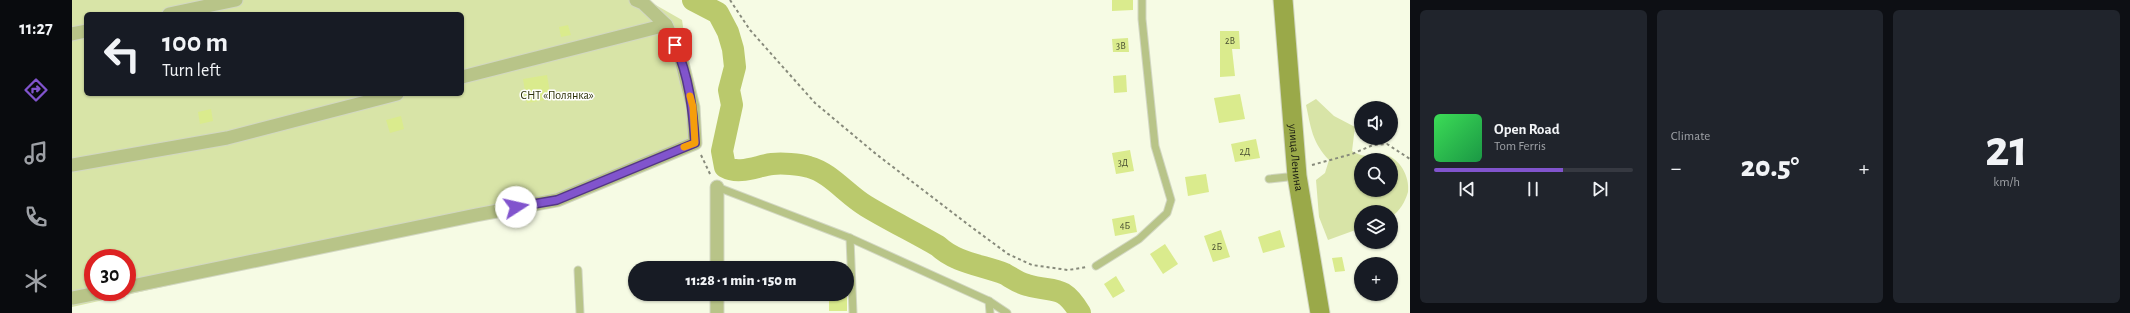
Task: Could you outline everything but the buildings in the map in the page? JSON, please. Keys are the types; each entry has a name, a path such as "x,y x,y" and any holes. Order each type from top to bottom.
{"street":[{"path":"179,12 236,0"},
{"path":"136,285 476,215 557,200 695,143 693,107 680,55 666,25 636,0"},
{"name":"улица Ленина","path":"1283,0 1297,175 1320,313"},
{"path":"464,76 666,25"},
{"path":"72,34 84,31"},
{"path":"72,165 227,138 389,96"},
{"path":"717,187 717,261"},
{"path":"72,298 84,296"},
{"path":"717,301 717,313"}],"lane":[{"path":"1096,266 1139,240 1167,213 1171,200 1155,146 1142,19 1142,0"},
{"path":"1269,179 1297,175"},
{"path":"717,187 850,238 989,301 1007,313"},
{"path":"850,238 853,313"},
{"path":"578,270 580,313"},
{"path":"989,301 990,313"}],"path":[{"path":"730,0 750,30 815,103 876,154 1008,254 1032,265 1068,270 1096,266"},
{"path":"695,143 717,187"},
{"path":"1297,175 1304,168 1352,154 1373,145 1387,144 1410,159"}],"green space":[{"name":"СНТ «Полянка»","path":"72,0 647,0 682,20 701,143 561,194 505,211 136,293 136,249 84,249 84,301 99,301 72,307"},
{"path":"1316,99 1334,116 1354,126 1352,151 1355,153 1354,153 1354,197 1398,197 1398,163 1406,174 1408,192 1402,206 1398,211 1398,205 1354,205 1354,231 1328,240 1319,217 1316,180 1325,173 1329,160 1319,147 1311,128 1306,105"}],"waterway":[{"path":"693,0 718,13 728,32 733,49 735,67 729,90 732,105 722,151 725,167 742,170 772,164 796,164 817,170 866,206 938,246 945,252 961,260 1005,274 1024,284 1062,293 1068,297 1080,313"}],"slow traffic":[{"path":"684,147 695,143 693,107 690,96"}],"route":[{"path":"516,207 557,200 695,143 693,107 680,55 675,45"}]}
